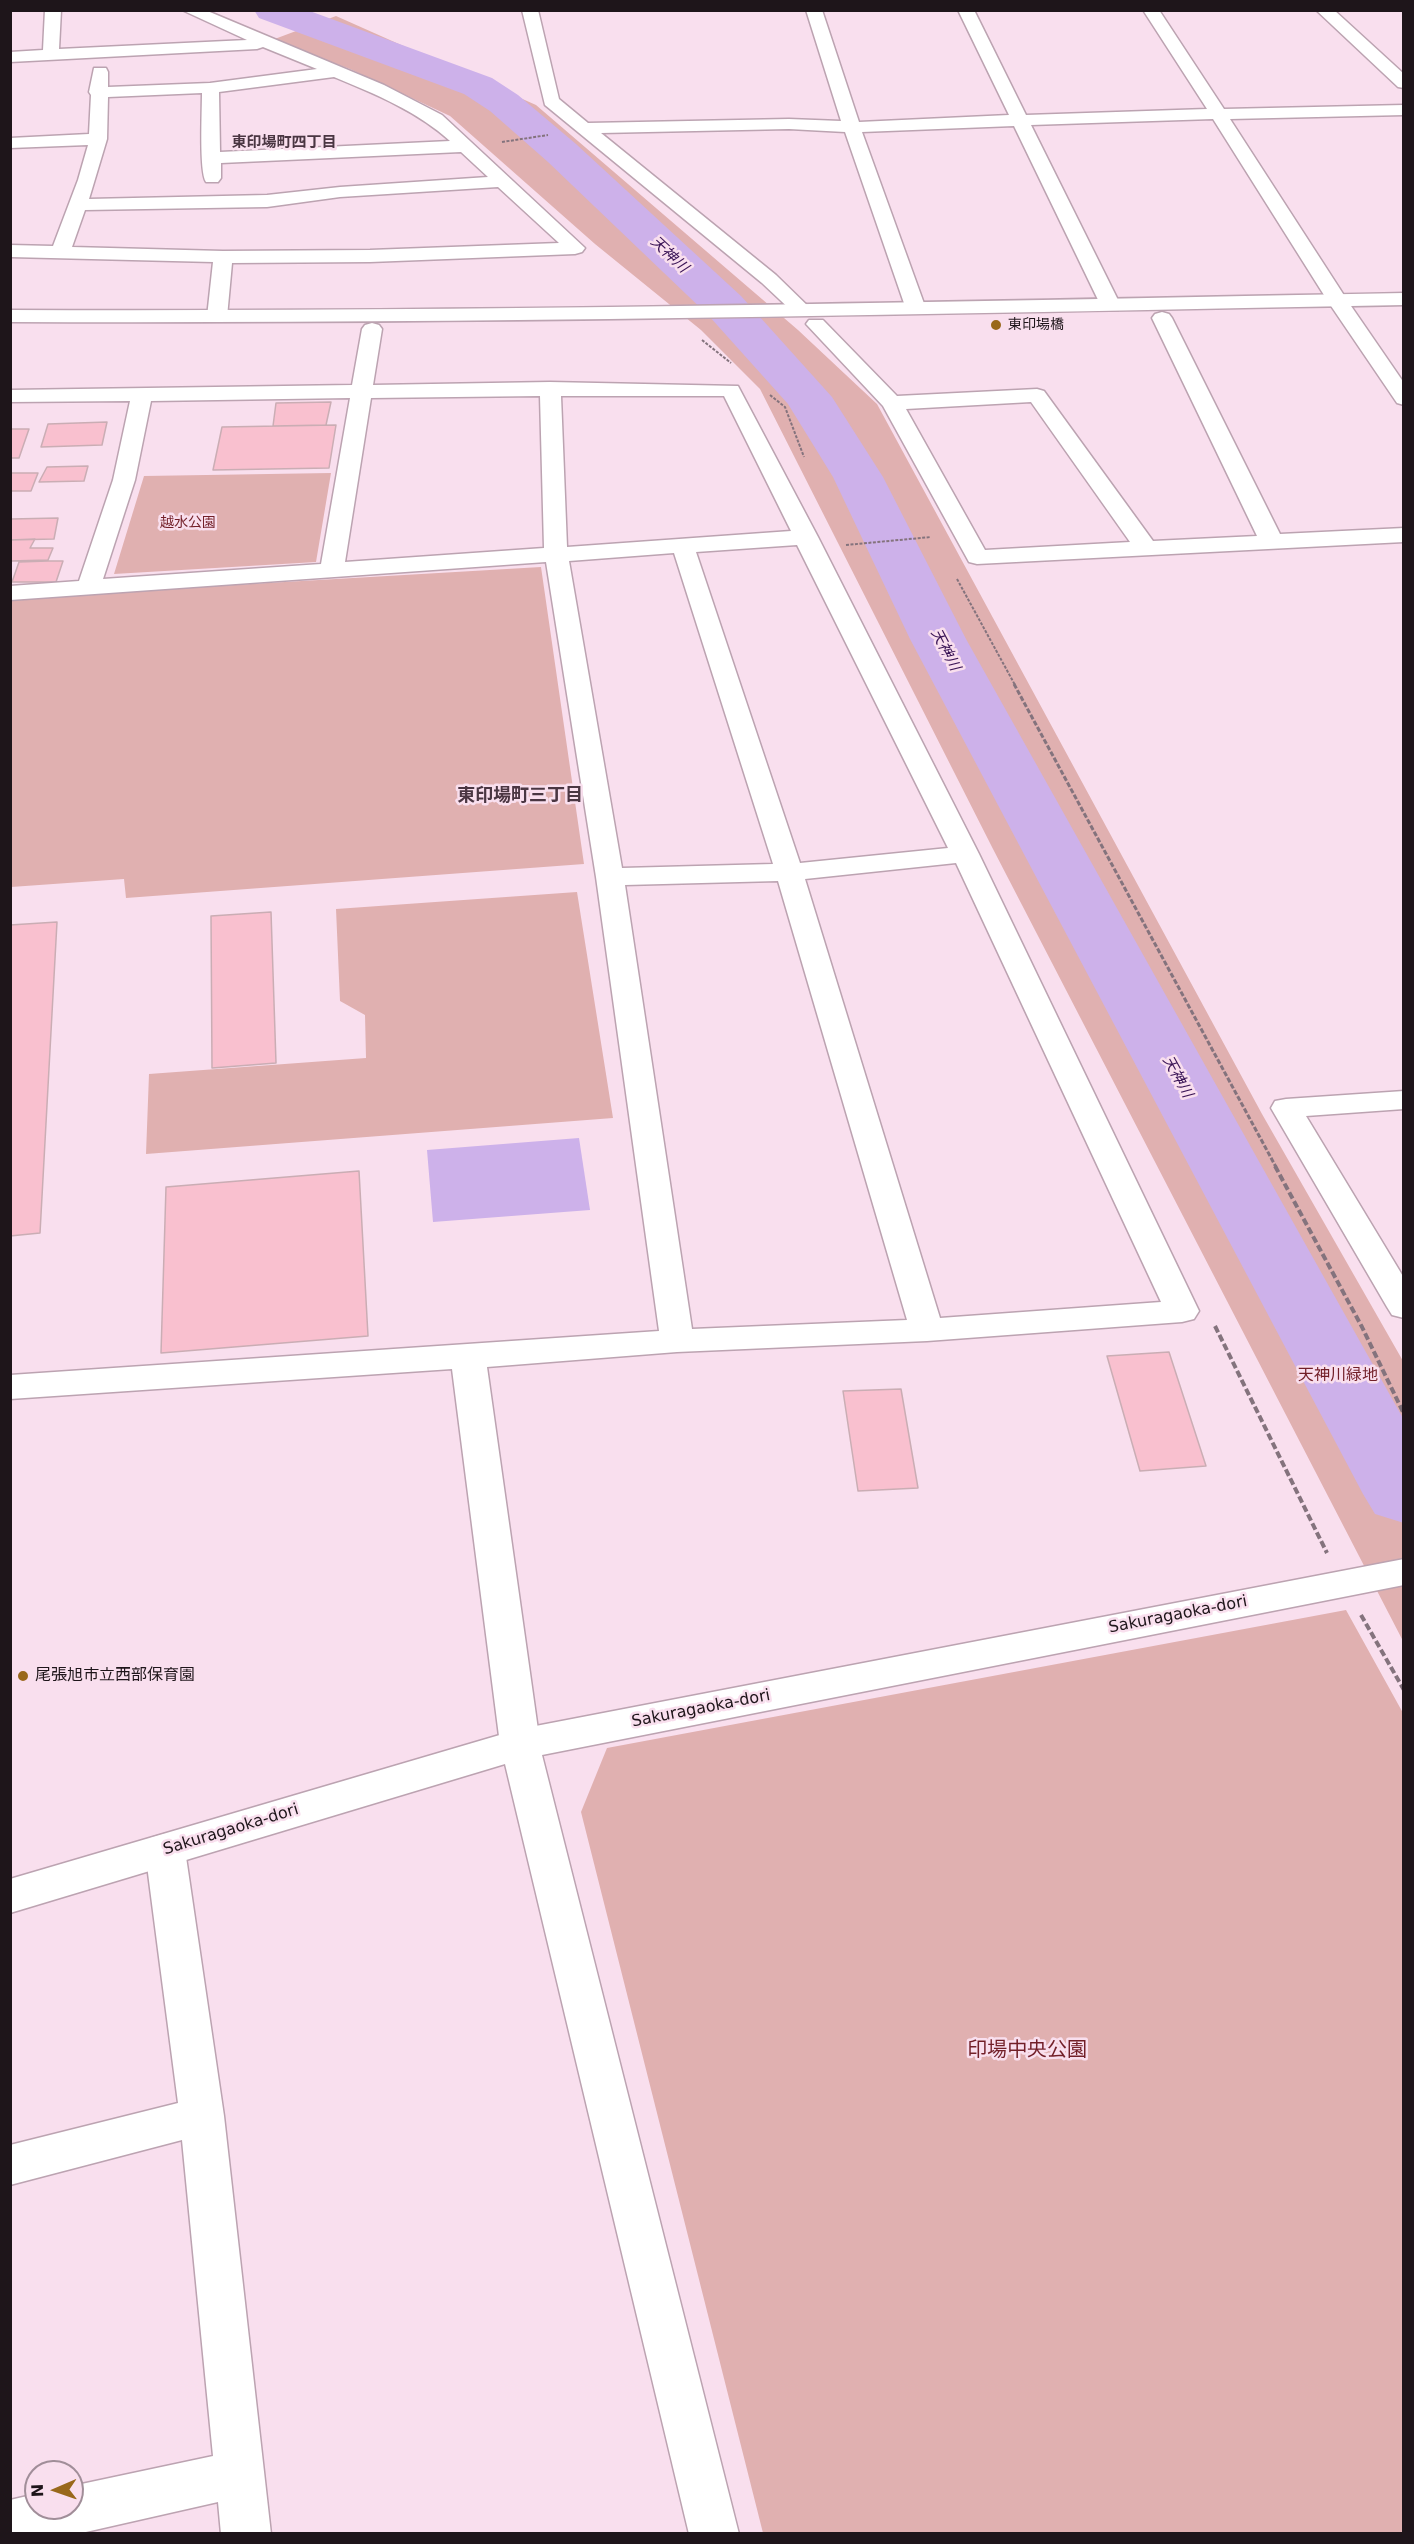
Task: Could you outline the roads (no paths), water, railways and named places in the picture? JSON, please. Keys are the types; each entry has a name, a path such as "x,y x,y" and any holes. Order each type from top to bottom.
{"street":[{"path":"51,55 53,10"},
{"path":"10,251 223,257 370,256 575,248 436,118 378,89 190,10"},
{"path":"530,10 551,101 760,272 809,317 892,403 977,557 1404,535"},
{"path":"814,10 852,127 916,309"},
{"path":"966,10 1112,306"},
{"path":"1151,10 1221,114 1341,308 1404,399"},
{"path":"1324,10 1404,83"},
{"path":"1348,10 1404,61"},
{"path":"10,57 266,43"},
{"path":"61,251 98,139 97,92 102,52"},
{"path":"97,92 210,88 335,72"},
{"path":"210,88 210,158 214,204"},
{"path":"586,128 789,124 852,127 1404,110"},
{"path":"10,143 98,139"},
{"path":"210,158 467,146"},
{"path":"77,205 214,204 267,201 340,192 503,180"},
{"path":"217,317 223,257"},
{"path":"10,316 693,319 1162,318 1341,308 1404,299"},
{"path":"809,317 916,309 1112,306 1341,308 1404,315"},
{"path":"1162,318 1272,542"},
{"path":"10,329 372,329 693,319"},
{"path":"332,570 348,491 360,393 372,329"},
{"path":"550,388 556,554 610,877 676,1341"},
{"path":"10,396 360,393 550,388 731,390 966,854 1182,1311 927,1330 676,1341 10,1387"},
{"path":"892,403 1036,395 1146,548"},
{"path":"88,588 124,480 142,396"},
{"path":"10,593 807,537"},
{"path":"683,546 789,872 927,1330"},
{"path":"610,877 789,872 966,854"},
{"path":"1404,1100 1286,1108 1404,1306"},
{"path":"468,1357 520,1744 714,2534"},
{"name":"Sakuragaoka-dori","path":"10,1896 520,1744 1404,1572"},
{"path":"165,1850 202,2116 246,2534"},
{"path":"10,2164 202,2116"},
{"path":"10,2524 238,2474"}],"waterway":[{"name":"天神川","path":"272,10 478,86 504,103 562,153 725,306 808,397 858,477 938,639 1404,1494"}],"place":[{"name":"東印場橋","path":"996,325"},
{"name":"尾張旭市立西部保育園","path":"23,1676"}],"district":[{"name":"東印場町四丁目","path":"284,143"},
{"name":"東印場町三丁目","path":"520,796"}],"park label":[{"name":"越水公園","path":"188,523"},
{"name":"天神川緑地","path":"1338,1376"},
{"name":"印場中央公園","path":"1027,2051"}]}
